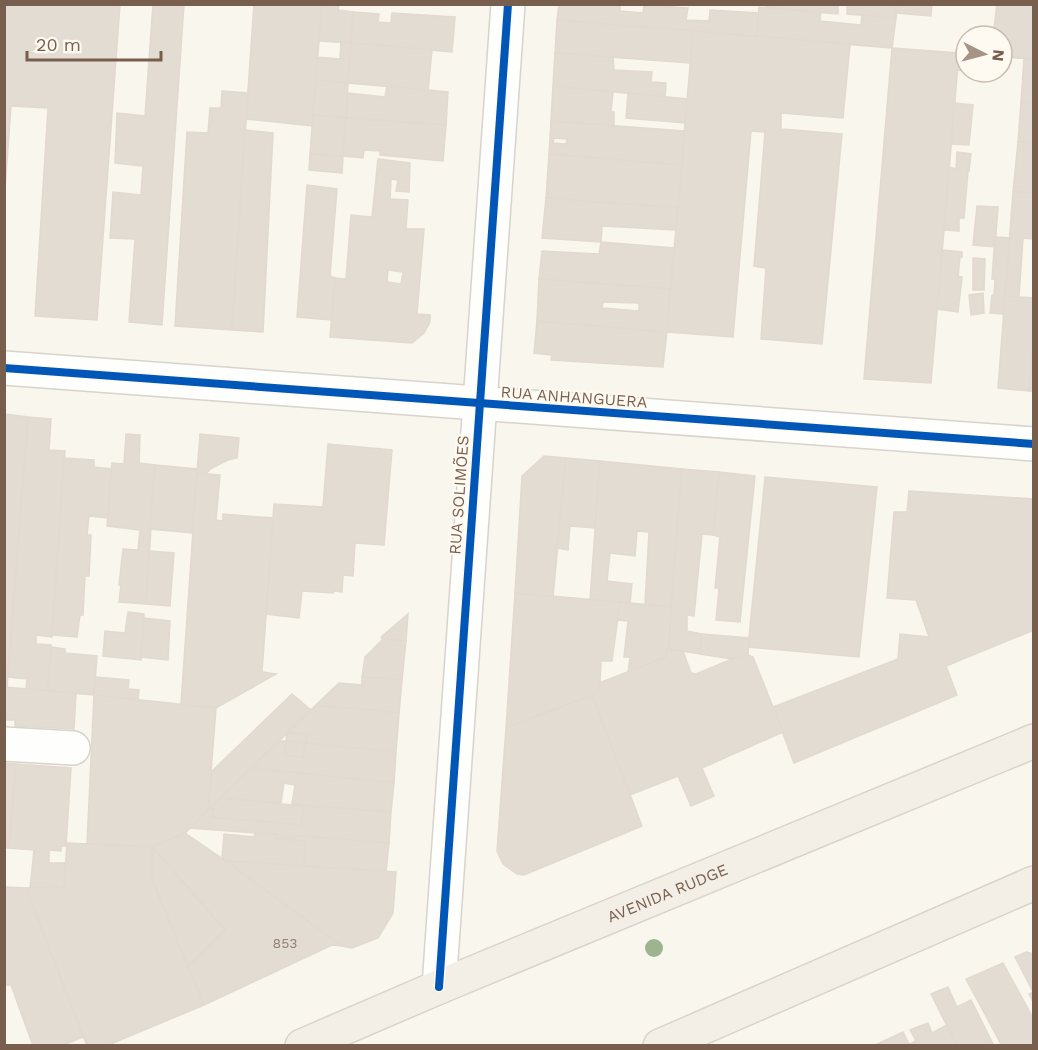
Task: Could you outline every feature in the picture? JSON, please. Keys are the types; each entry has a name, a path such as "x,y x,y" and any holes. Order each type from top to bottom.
{"main road":[{"name":"AVENIDA RUDGE","path":"302,1046 1034,741"},
{"path":"660,1046 1034,884"}],"street":[{"name":"RUA SOLIMÕES","path":"439,987 508,4"},
{"name":"RUA ANHANGUERA","path":"4,368 1034,444"},
{"path":"4,744 73,748"}],"building":[{"path":"4,4 120,4 97,320 35,316 48,108 11,106 4,203"},
{"path":"153,4 184,4 162,325 129,322 135,239 110,238 113,192 141,195 143,166 115,163 117,113 145,116"},
{"path":"254,4 322,4 312,126 246,119"},
{"path":"322,4 339,4 338,10 353,12 351,43 319,41"},
{"path":"559,4 620,4 620,11 643,13 644,5 688,8 686,20 709,21 710,10 759,13 757,37 557,20"},
{"path":"766,4 838,4 838,14 766,8"},
{"path":"847,4 897,4 896,18 847,14"},
{"path":"897,4 932,4 931,16 896,13"},
{"path":"997,4 1034,4 1034,59 1014,58 1014,24 994,24"},
{"path":"759,7 821,12 820,21 861,25 862,15 896,18 892,48 757,37"},
{"path":"353,12 379,14 378,22 391,23 392,13 455,17 452,52 351,43"},
{"path":"557,20 693,31 690,63 555,53"},
{"path":"693,31 850,44 843,118 781,113 781,129 842,134 822,344 761,339 766,268 754,266 765,132 751,131 733,337 667,332"},
{"path":"341,42 351,43 348,83 316,80 317,57 340,59"},
{"path":"351,43 432,50 428,90 348,83"},
{"path":"892,48 954,53 954,84 956,84 931,383 864,379"},
{"path":"555,53 613,57 614,70 652,72 651,82 666,83 665,97 553,86"},
{"path":"1024,59 1034,59 1034,103 1021,102"},
{"path":"316,80 348,83 346,118 313,115"},
{"path":"387,86 448,92 446,125 346,118 348,93 385,97"},
{"path":"553,86 613,92 611,112 614,112 614,126 551,121"},
{"path":"222,91 248,93 232,330 175,326 187,132 208,133 210,108 221,108"},
{"path":"628,93 687,99 685,123 626,118"},
{"path":"1021,102 1034,103 1034,143 1018,142"},
{"path":"954,103 973,105 969,145 952,144"},
{"path":"313,115 346,118 343,156 310,154"},
{"path":"346,118 446,125 443,161 380,155 380,151 364,150 363,158 343,156"},
{"path":"551,121 684,131 682,165 549,154","holes":["554,138 567,139 566,144 553,143"]},
{"path":"245,130 273,133 263,332 232,330"},
{"path":"1018,142 1034,143 1034,193 1013,192"},
{"path":"957,152 971,154 964,218 959,218 959,231 944,230 949,167 956,169"},
{"path":"310,154 343,156 342,173 309,170"},
{"path":"549,154 682,165 678,208 546,198"},
{"path":"378,159 410,163 409,192 396,191 398,180 391,179 390,199 408,200 406,229 424,229 417,314 430,315 430,322 424,333 412,343 330,337 335,278 346,279 351,215 372,217","holes":["388,270 403,272 401,284 387,282"]},
{"path":"307,185 337,189 330,276 335,278 332,320 297,317"},
{"path":"1013,192 1034,193 1034,239 1023,238 1019,297 1005,296"},
{"path":"546,198 678,208 675,230 602,226 601,242 542,238"},
{"path":"977,206 998,207 995,247 973,245"},
{"path":"995,237 1010,238 1003,314 990,313 992,295 994,295 995,279 992,279"},
{"path":"601,242 674,248 670,289 539,279 542,251 599,254"},
{"path":"943,250 962,252 958,276 962,277 958,312 937,309"},
{"path":"973,258 985,259 984,290 973,290"},
{"path":"539,279 670,289 667,332 537,321","holes":["603,302 639,303 639,311 602,308"]},
{"path":"983,293 984,313 971,315 969,295"},
{"path":"1005,296 1034,298 1034,339 1029,391 998,388"},
{"path":"537,321 667,332 663,367 551,360 552,355 534,353"},
{"path":"1034,339 1034,391 1029,391"},
{"path":"4,414 28,417 7,687 4,687"},
{"path":"28,417 51,419 49,450 65,451 52,637 36,635 36,644 51,645 48,691 26,689 27,679 8,677"},
{"path":"126,434 140,435 139,463 155,465 146,604 119,602 123,549 138,550 140,530 107,526 112,463 124,464"},
{"path":"200,434 239,438 237,458 212,468 205,474 197,473"},
{"path":"328,444 392,450 384,545 355,543 353,576 343,575 342,592 302,591 299,618 266,614 274,504 323,507"},
{"path":"544,456 566,458 553,597 515,593 522,476"},
{"path":"64,458 94,460 94,467 111,469 108,518 89,516 87,535 91,535 89,576 85,576 83,615 80,615 77,637 52,635"},
{"path":"566,458 600,461 595,528 570,526 568,550 557,548"},
{"path":"600,461 682,469 671,607 645,604 649,532 637,531 635,556 610,553 607,581 632,584 630,603 590,600"},
{"path":"155,465 197,469 192,533 150,529"},
{"path":"682,469 719,472 713,535 702,534 694,616 687,615 687,631 702,634 700,654 669,649"},
{"path":"719,472 755,476 740,622 716,620 719,588 715,588 720,537 713,535"},
{"path":"197,473 220,475 216,520 223,521 223,514 273,518 262,672 276,674 216,708 181,704"},
{"path":"765,477 877,487 859,657 748,647"},
{"path":"909,491 1034,499 1034,630 946,666 957,695 794,763 773,707 898,659 900,634 929,637 916,600 887,598 894,512 907,512"},
{"path":"149,551 174,553 170,606 146,604"},
{"path":"515,593 620,602 612,661 601,661 598,693 506,728"},
{"path":"620,602 671,607 669,649 666,649 666,657 628,672 630,657 624,657 628,621 617,620"},
{"path":"128,612 144,614 141,660 103,656 105,631 125,633"},
{"path":"408,614 406,641 381,637"},
{"path":"144,618 170,621 168,660 141,657"},
{"path":"702,634 749,638 748,655 732,659 700,654"},
{"path":"383,639 406,641 402,680 362,677 365,657"},
{"path":"51,647 65,649 65,653 97,656 94,695 48,691"},
{"path":"666,649 683,651 691,673 696,674 732,659 748,655 753,657 783,732 702,768 714,796 691,806 678,776 630,795 592,695 598,693 599,683 666,657"},
{"path":"95,677 129,680 128,689 139,690 138,700 94,695"},
{"path":"362,677 402,680 399,713 316,705 339,683 362,685"},
{"path":"4,687 76,693 74,729 15,726 15,720 4,720"},
{"path":"292,694 311,710 208,810 211,772"},
{"path":"94,695 216,708 208,810 185,833 152,847 87,844"},
{"path":"592,695 642,826 524,875 517,874 503,864 497,851 506,728"},
{"path":"316,705 399,713 396,752 305,743 307,734 287,733"},
{"path":"287,733 307,734 305,743 286,741"},
{"path":"279,741 286,741 285,755 303,757 305,743 396,752 394,783 251,768"},
{"path":"286,741 305,743 303,757 285,755"},
{"path":"4,763 16,764 9,848 4,848"},
{"path":"16,764 71,768 66,846 61,846 61,851 49,850 49,863 65,863 64,887 30,888 34,850 9,848"},
{"path":"251,768 394,783 391,812 292,804 295,785 284,783 281,803 220,798"},
{"path":"220,798 303,806 302,825 212,817 214,809 209,809"},
{"path":"303,806 391,812 389,843 190,828 209,809 214,809 212,817 302,825"},
{"path":"185,833 342,946 332,945 204,1005 188,966 225,930 152,847"},
{"path":"255,833 276,834 276,838 306,841 304,866 226,861 222,858 224,834 254,837"},
{"path":"276,834 389,843 386,872 304,866 306,841 276,838"},
{"path":"67,843 152,847 152,879 204,1005 106,1046 87,1046 26,888 64,887"},
{"path":"153,848 225,930 188,966 152,879"},
{"path":"226,861 396,872 393,913 378,938 352,948 342,946"},
{"path":"4,887 26,888 83,1037 61,1046 39,1046 32,1043 11,985 4,985"},
{"path":"1026,952 1034,954 1034,1004 1029,994 1033,992 1015,957"},
{"path":"1003,963 1034,1020 1034,1046 1002,1046 966,979"},
{"path":"948,987 957,1007 971,1000 994,1046 957,1046 931,994"},
{"path":"928,1023 932,1033 947,1025 957,1046 910,1046 916,1041 910,1030"},
{"path":"903,1032 910,1046 873,1046"}],"cycle path":[{"path":"439,987 508,4"},
{"path":"4,368 1034,444"}]}
